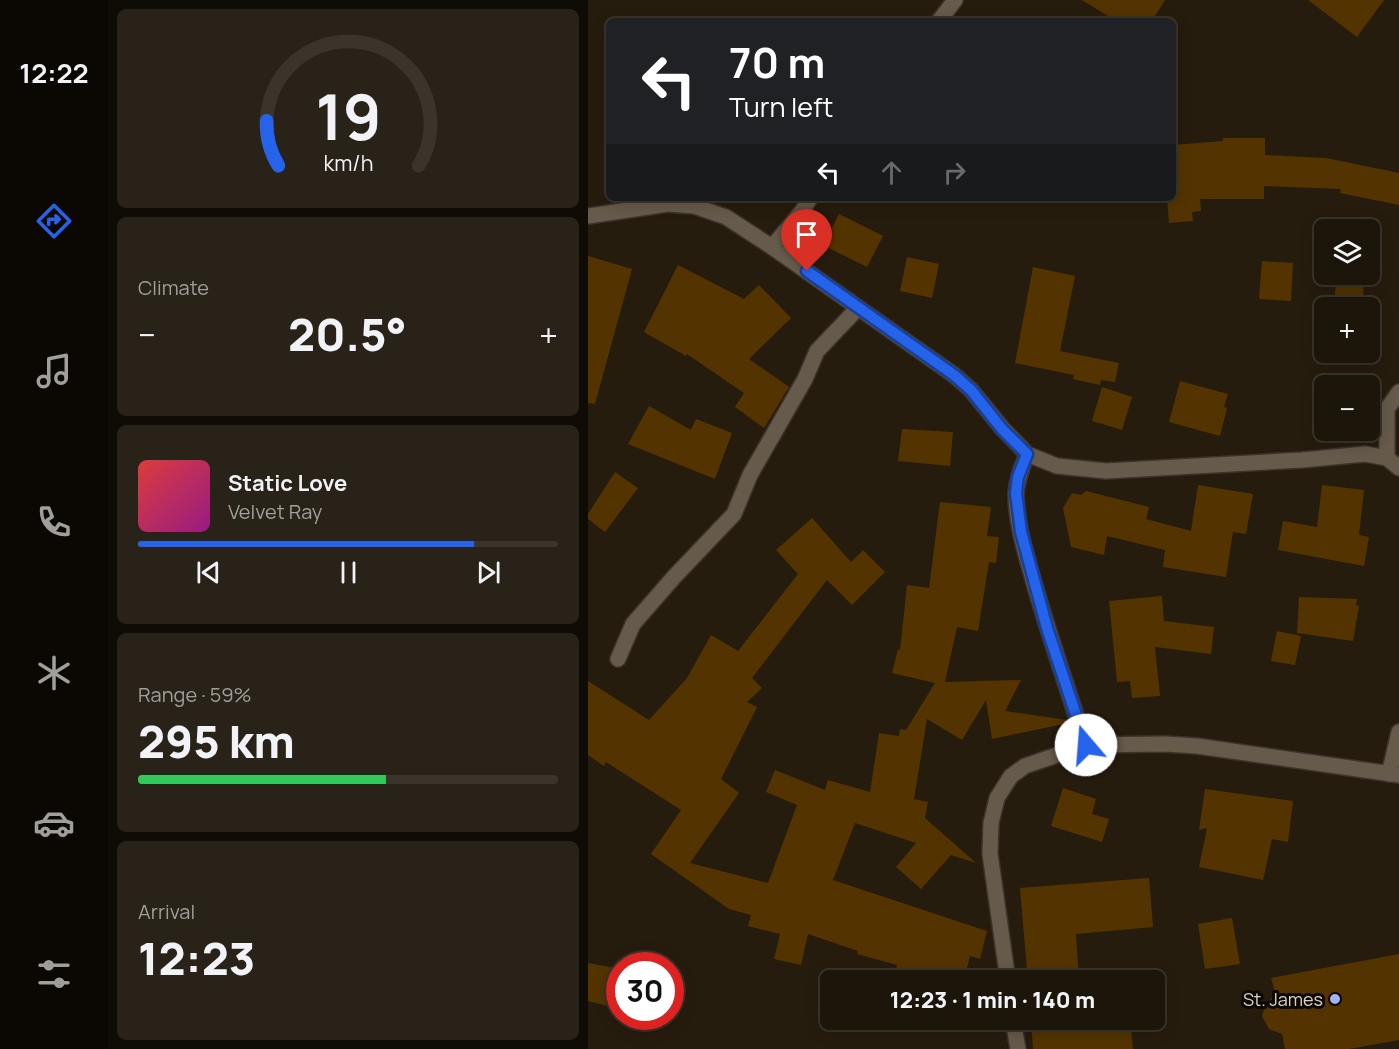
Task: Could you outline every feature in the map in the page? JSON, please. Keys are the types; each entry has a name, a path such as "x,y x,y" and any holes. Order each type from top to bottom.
{"street":[{"path":"941,18 955,0"},
{"path":"772,247 808,201"},
{"path":"588,216 668,204 694,206 726,217 954,375 971,390 1002,429 1027,454 1057,466 1106,471 1302,460 1365,454 1393,463 1387,409 1399,392"},
{"path":"618,659 633,624 734,514 750,475 805,379 817,351 858,308"},
{"path":"1027,454 1018,477 1016,493 1020,527 1047,628 1086,745"},
{"path":"1006,970 990,854 991,823 997,798 1011,776 1025,766 1086,745 1165,744 1197,746 1394,774 1399,732"},
{"path":"1015,1030 1018,1049"}],"building":[{"path":"1082,0 1165,0 1154,18 1111,18"},
{"path":"1308,0 1384,0 1357,37"},
{"path":"1223,138 1265,138 1265,155 1326,158 1399,173 1399,205 1340,193 1341,189 1264,186 1264,199 1200,199 1201,211 1192,212 1193,221 1169,223 1167,201 1176,201 1176,145 1223,141"},
{"path":"839,214 883,236 867,267 823,245"},
{"path":"588,256 632,269 595,404 588,403"},
{"path":"907,257 939,264 932,298 900,291"},
{"path":"1262,261 1293,263 1291,301 1259,299"},
{"path":"678,265 744,299 759,285 791,318 749,359 789,387 764,428 735,407 744,393 687,354 686,356 644,332"},
{"path":"1033,267 1075,276 1060,351 1119,363 1115,382 1101,380 1100,385 1073,379 1074,375 1015,363"},
{"path":"1336,285 1364,285 1363,297 1335,297"},
{"path":"1180,381 1228,394 1220,436 1169,422"},
{"path":"1102,387 1132,397 1122,430 1092,421"},
{"path":"649,406 691,430 696,419 732,433 715,479 628,444"},
{"path":"902,429 953,432 950,466 898,461"},
{"path":"615,472 638,488 605,532 588,519 588,514"},
{"path":"1198,485 1253,494 1246,534 1233,532 1226,577 1163,567 1165,550 1107,536 1104,555 1071,547 1063,508 1072,493 1081,495 1086,491 1149,507 1146,519 1191,531"},
{"path":"1322,485 1364,490 1359,535 1369,537 1364,566 1278,550 1283,521 1317,527"},
{"path":"940,502 991,507 987,536 999,537 996,563 989,562 978,631 957,627 945,682 1021,680 1005,711 1067,720 1068,723 992,739 986,700 962,740 927,719 914,799 928,802 925,818 976,863 951,855 921,889 896,867 916,843 855,823 833,880 987,931 980,959 970,956 966,970 896,970 897,965 857,954 858,951 808,934 801,965 774,959 780,934 748,926 751,915 729,909 651,854 681,810 606,762 604,766 588,755 588,681 649,720 687,678 711,635 738,651 798,574 776,550 812,518 851,562 863,550 885,572 852,605 827,580 752,678 762,688 747,702 757,707 721,779 739,793 690,863 768,883 797,805 766,792 775,770 825,790 828,780 870,792 879,733 899,736 900,729 906,730 935,683 892,673 898,649 900,650 907,585 929,588"},
{"path":"1162,596 1164,621 1214,627 1211,654 1155,647 1160,696 1132,698 1130,681 1117,682 1109,601"},
{"path":"1299,597 1357,599 1356,605 1359,606 1353,641 1297,633"},
{"path":"1277,631 1301,636 1295,665 1271,661"},
{"path":"1063,788 1096,799 1092,814 1109,819 1102,842 1051,826"},
{"path":"1205,789 1293,801 1288,842 1272,839 1263,880 1199,867 1207,828 1199,830"},
{"path":"1149,878 1153,927 1076,934 1078,970 1027,970 1020,888"},
{"path":"1232,918 1240,964 1205,969 1198,924"},
{"name":"St. James","path":"1399,954 1399,1040 1349,1049 1285,1049 1282,1034 1269,1029 1262,1016 1266,1003 1276,995 1271,978"},
{"path":"588,963 606,966 606,1006 588,1001"},
{"path":"1032,1030 1131,1030 1133,1049 1033,1049"}],"place":[{"name":"St. James","path":"1335,999"}],"route":[{"path":"807,271 954,375 971,390 1002,429 1027,454 1018,477 1016,493 1021,532 1047,628 1086,745"}]}
